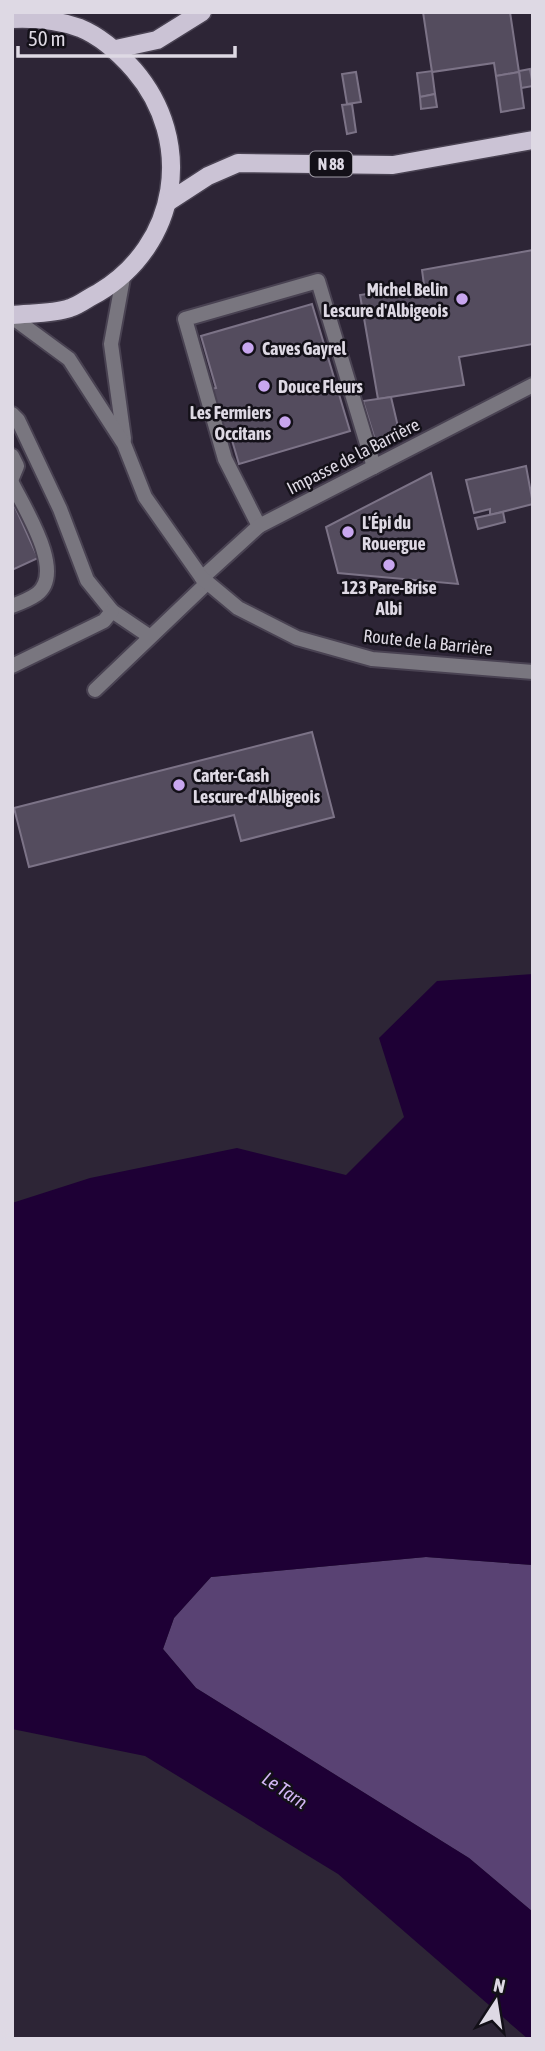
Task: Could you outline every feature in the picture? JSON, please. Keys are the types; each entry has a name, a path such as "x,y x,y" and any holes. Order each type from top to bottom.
{"main road":[{"path":"116,49 157,40 202,12"},
{"path":"12,19 39,15 80,29 116,49 153,92 171,146 168,202 152,243 123,278 71,308 12,316"},
{"name":"N 88","path":"168,202 208,176 238,163 393,165 533,140"}],"street":[{"name":"Route de la Barrière","path":"123,278 111,344 124,444"},
{"path":"260,526 225,459 185,319 318,281 374,467"},
{"name":"Route de la Barrière","path":"12,316 69,359 124,444 145,497 204,581 237,608 298,639 372,659 533,672"},
{"name":"Impasse de la Barrière","path":"95,690 260,526 533,385"},
{"path":"12,414 18,420 60,509 88,580 112,611 149,636"},
{"path":"12,456 17,466 12,481 48,560 47,578 39,593 12,606"},
{"path":"12,666 104,621 112,611"}],"shaded area":[{"path":"426,1557 533,1565 533,1912 469,1858 196,1688 163,1649 174,1618 211,1577"}],"water":[{"name":"Le Tarn","path":"533,974 533,1565 426,1557 211,1577 174,1618 163,1649 196,1688 469,1858 533,1912 533,2039 528,2039 338,1874 145,1756 12,1729 12,1203 90,1178 237,1148 346,1175 404,1117 379,1038 437,981"}],"building":[{"path":"423,12 510,12 519,72 496,76 494,63 432,72"},
{"path":"530,69 533,86 521,88 519,71"},
{"path":"432,71 435,94 420,97 417,73"},
{"path":"356,72 361,102 347,104 342,74"},
{"path":"519,72 524,108 501,112 496,76"},
{"path":"435,94 437,107 421,109 420,97"},
{"path":"352,104 356,132 347,134 342,105"},
{"path":"533,250 533,344 459,357 464,385 378,399 360,295 424,285 422,270"},
{"path":"312,304 350,431 239,464 231,437 225,439 211,389 216,388 201,336"},
{"path":"391,397 399,431 376,443 363,401"},
{"path":"526,466 533,504 490,515 490,509 474,513 466,480"},
{"path":"431,473 458,584 338,573 326,527"},
{"path":"12,500 38,558 12,570"},
{"path":"503,512 505,522 478,529 475,518"},
{"path":"312,732 334,817 241,841 234,815 29,867 14,808"}],"place":[{"name":"Michel Belin Lescure d'Albigeois","path":"462,299"},
{"name":"Caves Gayrel","path":"248,348"},
{"name":"Douce Fleurs","path":"264,386"},
{"name":"Les Fermiers Occitans","path":"285,422"},
{"name":"L'Épi du Rouergue","path":"348,532"},
{"name":"123 Pare-Brise Albi","path":"389,565"},
{"name":"Carter-Cash Lescure-d'Albigeois","path":"179,785"}]}
